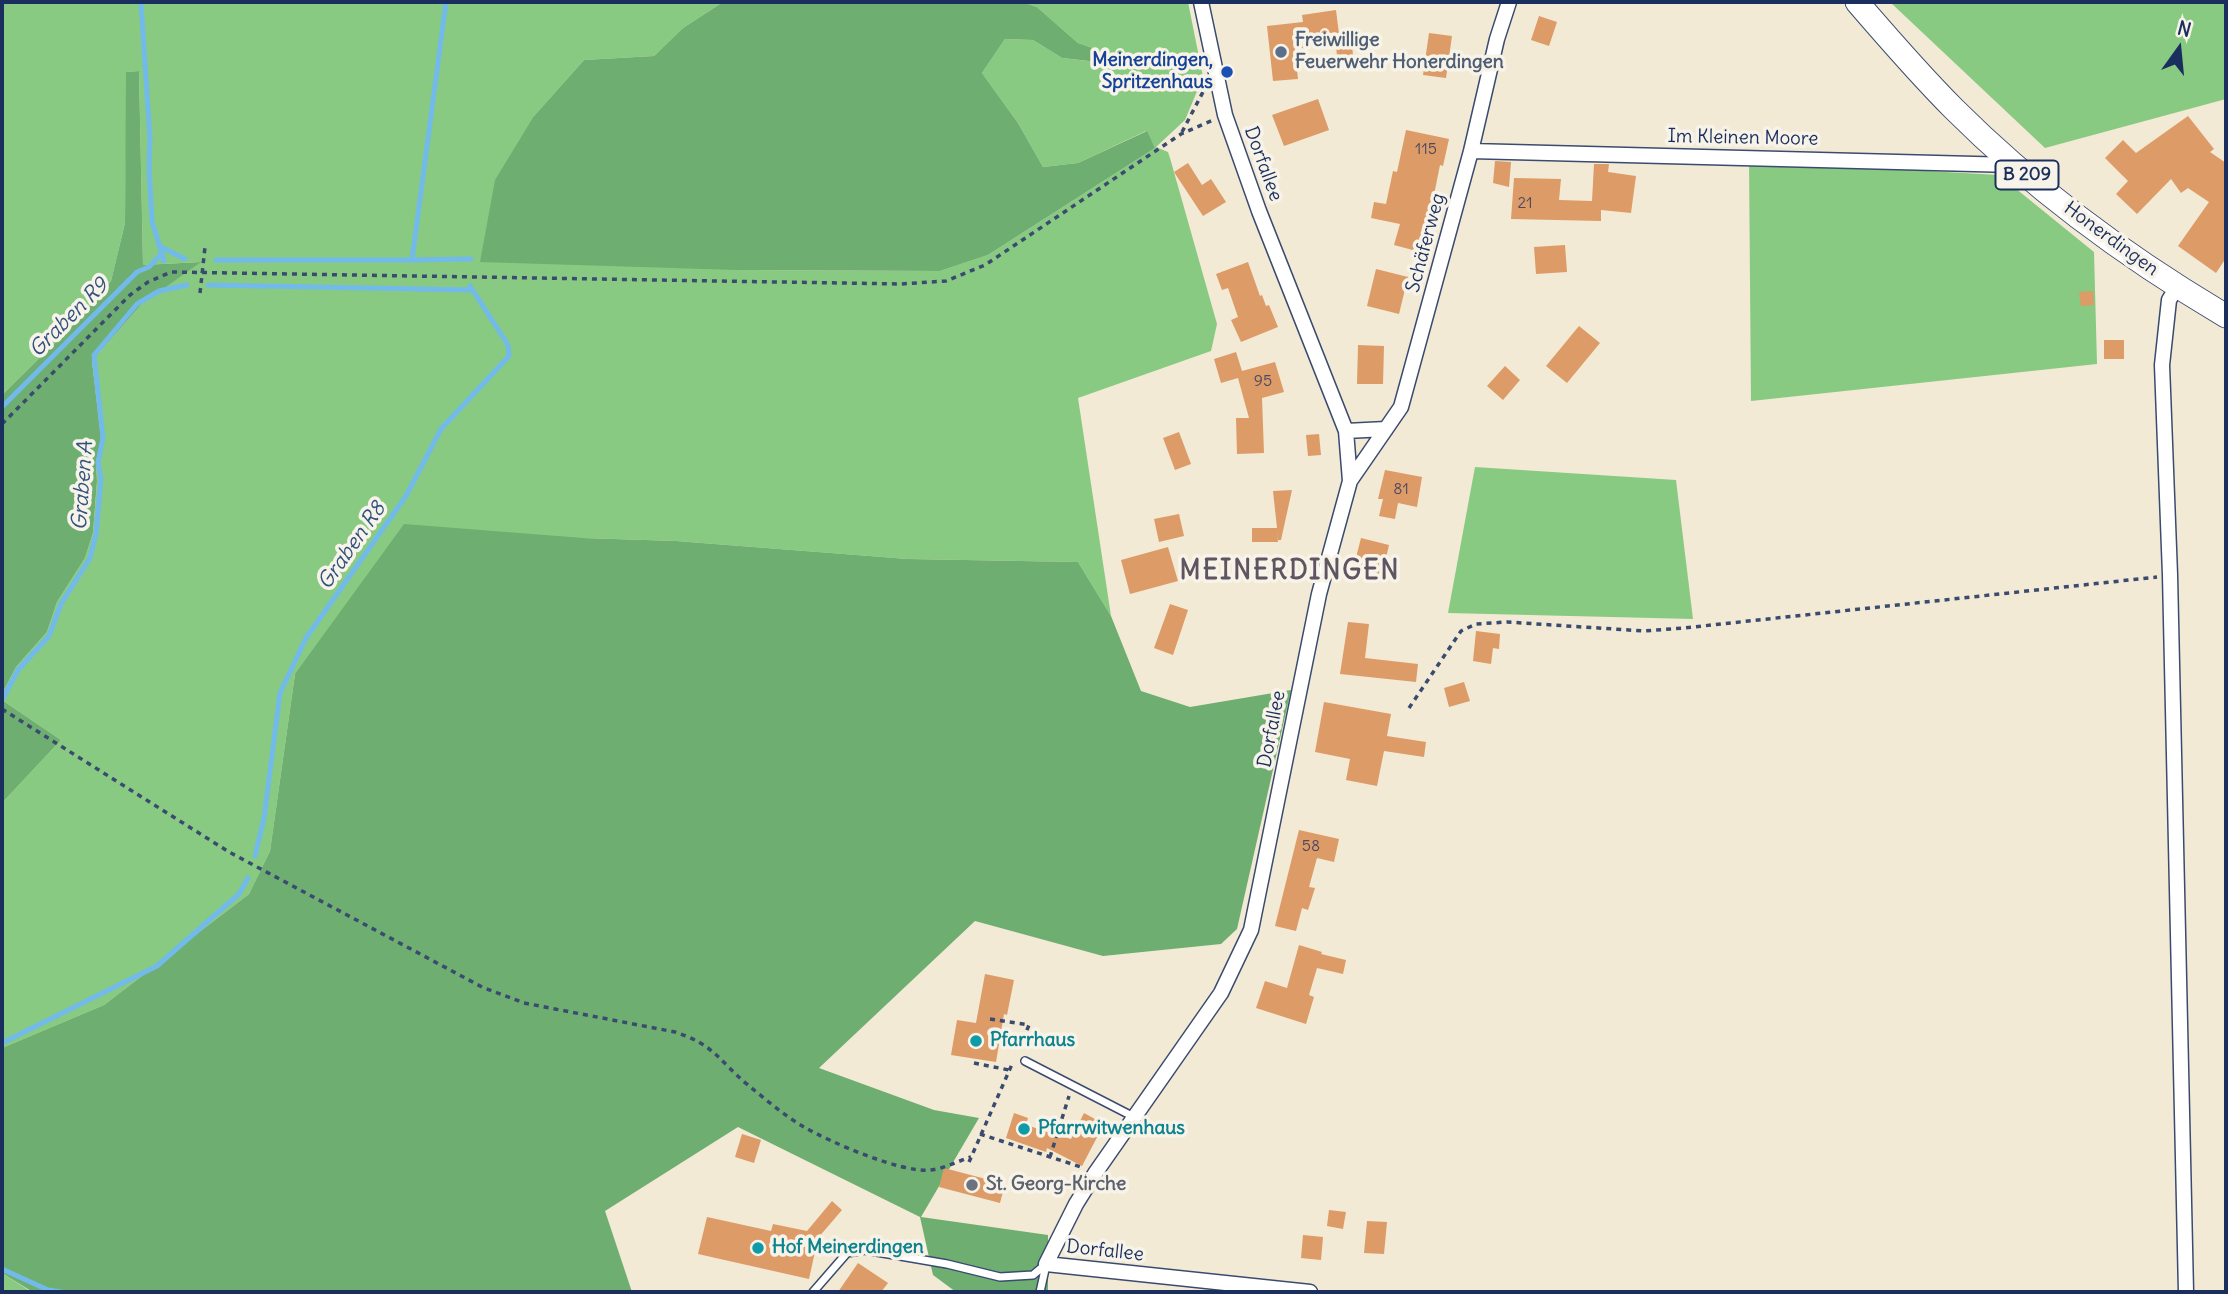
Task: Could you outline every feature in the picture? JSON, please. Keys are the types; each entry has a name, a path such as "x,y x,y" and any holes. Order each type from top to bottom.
{"main road":[{"name":"Honerdingen","path":"1857,2 1954,109 2014,165 2104,238 2226,316"}],"street":[{"name":"Dorfallee","path":"1201,2 1225,115 1259,211 1346,431 1350,481 1319,594 1251,930 1221,993 1096,1172 1076,1204 1046,1264 1310,1292"},
{"name":"Schäferweg","path":"1350,481 1401,407 1509,2"},
{"name":"Im Kleinen Moore","path":"1471,151 2014,165"},
{"path":"2177,287 2169,300 2162,365 2170,575 2186,1292"},
{"path":"1346,431 1386,429"}],"lane":[{"path":"1025,1061 1134,1117"},
{"path":"813,1292 846,1253 865,1250 947,1264 1000,1277 1033,1275 1046,1264"},
{"path":"1040,1292 1046,1264"}],"path":[{"path":"1181,134 1214,71"},
{"path":"2,424 130,295 148,282 171,272 901,284 946,281 985,265 1181,134 1225,115"},
{"path":"200,293 205,247"},
{"path":"1409,708 1461,631 1476,624 1507,622 1644,631 2170,575"},
{"path":"2,709 229,852 482,987 524,1003 675,1032 698,1040 715,1052 747,1084 803,1126 847,1147 908,1169 931,1170 970,1160 1029,1025 990,1019"},
{"path":"974,1063 1009,1070"},
{"path":"1050,1157 1073,1086"},
{"path":"980,1134 1096,1172"}],"green space":[{"path":"2,2 723,2 683,28 654,56 584,60 534,116 737,270 940,271 988,255 1155,148 1146,131 1078,163 1043,167 1018,123 982,73 1005,39 1033,40 1062,58 1176,71 1149,55 1122,58 1078,43 1037,7 1022,2 1188,2 1203,77 1185,120 1156,147 1168,152 1217,324 1211,351 1078,398 1111,616 1078,562 908,559 676,541 583,538 295,674 270,851 249,894 104,1005 2,1048 2,803 61,740 2,700 2,694 16,667 47,632 57,602 85,558 93,533 96,462 101,438 92,361 141,305 200,262 143,265 139,71 127,72 125,223 111,281 76,322 2,395"},
{"path":"723,2 1022,2 1037,7 1078,43 1122,58 1149,55 1178,71 1062,58 1033,40 1005,39 982,73 1018,123 1043,167 1078,163 1147,131 1155,148 988,255 940,271 737,270 480,262 495,180 534,116 584,60 654,56 683,28"},
{"path":"1890,2 2226,2 2226,99 2045,148"},
{"path":"139,71 143,265 201,262 141,305 92,361 101,438 96,462 93,533 85,558 57,602 47,632 16,667 2,694 2,395 76,322 111,281 125,223 126,72"},
{"path":"1749,161 1999,175 2094,252 2097,364 1751,401"},
{"path":"1475,467 1676,480 1693,619 1448,613"},
{"path":"404,524 908,559 1078,562 1111,616 1141,691 1190,707 1291,690 1237,929 1221,944 1103,956 975,921 819,1068 934,1110 979,1118 921,1217 1048,1235 1048,1292 956,1292 933,1275 920,1217 738,1127 605,1211 632,1292 39,1292 31,1291 2,1273 2,1048 104,1005 249,894 270,851 295,674"},
{"path":"2,700 61,740 2,803"},
{"path":"2,1273 30,1291 39,1292 2,1292"}],"building":[{"path":"1336,10 1340,42 1295,49 1298,79 1273,81 1267,26 1303,22 1302,15"},
{"path":"1539,16 1557,22 1549,46 1531,40"},
{"path":"1429,33 1452,36 1446,78 1423,75"},
{"path":"1352,45 1354,65 1338,66 1336,46"},
{"path":"1318,99 1329,130 1284,146 1272,115"},
{"path":"2188,116 2214,149 2210,152 2226,163 2226,258 2216,273 2178,246 2209,202 2188,188 2181,193 2171,179 2137,214 2116,194 2128,181 2105,158 2123,140 2136,153"},
{"path":"1406,130 1449,139 1443,166 1440,165 1429,220 1432,221 1424,253 1394,245 1400,224 1371,218 1374,202 1386,204 1393,171 1397,172"},
{"path":"1495,161 1511,162 1509,187 1493,183"},
{"path":"1188,163 1202,185 1211,179 1226,202 1203,216 1174,172"},
{"path":"1594,164 1609,164 1608,172 1636,176 1631,213 1601,210 1601,221 1511,219 1514,178 1561,179 1559,200 1592,201"},
{"path":"1565,245 1567,272 1536,274 1534,247"},
{"path":"1248,262 1260,296 1262,295 1266,306 1269,305 1278,327 1241,342 1231,320 1238,317 1228,288 1222,290 1216,274"},
{"path":"1376,269 1408,277 1399,314 1367,306"},
{"path":"2093,291 2094,305 2081,306 2079,292"},
{"path":"1579,326 1600,343 1567,383 1546,366"},
{"path":"2104,340 2124,340 2124,359 2104,359"},
{"path":"1358,345 1384,346 1383,384 1357,384"},
{"path":"1236,352 1242,371 1275,362 1284,392 1262,398 1264,453 1237,454 1236,418 1249,418 1238,378 1221,383 1214,359"},
{"path":"1505,366 1520,380 1503,400 1487,386"},
{"path":"1179,432 1191,464 1175,470 1163,438"},
{"path":"1319,434 1321,455 1308,456 1306,435"},
{"path":"1385,470 1422,477 1417,507 1398,503 1395,519 1379,516 1383,499 1378,499"},
{"path":"1292,490 1281,540 1278,540 1277,529 1278,542 1252,542 1252,528 1277,528 1273,491"},
{"path":"1179,514 1184,536 1159,542 1154,519"},
{"path":"1361,538 1389,545 1381,580 1352,573"},
{"path":"1168,547 1178,581 1130,594 1121,560"},
{"path":"1170,604 1188,610 1173,655 1154,648"},
{"path":"1348,622 1369,624 1365,658 1418,664 1416,682 1340,674"},
{"path":"1476,631 1500,634 1499,649 1493,648 1491,664 1473,661"},
{"path":"1464,682 1470,701 1449,707 1444,688"},
{"path":"1324,702 1391,714 1387,736 1426,742 1424,757 1384,751 1377,786 1346,780 1350,759 1315,752"},
{"path":"1299,830 1339,839 1334,862 1317,858 1309,887 1315,888 1308,910 1302,908 1296,931 1275,926"},
{"path":"1299,945 1346,960 1343,974 1317,968 1309,995 1314,997 1306,1024 1256,1008 1265,981 1287,988"},
{"path":"985,974 1014,980 1007,1015 1004,1014 996,1062 951,1055 957,1020 976,1023"},
{"path":"1014,1113 1028,1118 1026,1125 1071,1139 1084,1113 1104,1124 1082,1166 1047,1148 1046,1152 1006,1138"},
{"path":"742,1134 761,1140 754,1163 735,1157"},
{"name":"St. Georg-Kirche","path":"944,1168 1005,1184 1000,1203 939,1187"},
{"name":"Hof Meinerdingen","path":"832,1201 842,1210 818,1238 809,1279 698,1254 707,1217 771,1231 773,1224 807,1231"},
{"path":"1329,1210 1346,1212 1343,1229 1327,1226"},
{"path":"1367,1221 1387,1222 1384,1254 1364,1253"},
{"path":"1303,1235 1323,1237 1321,1260 1301,1258"},
{"path":"858,1263 888,1283 881,1292 838,1292"}],"waterway":[{"name":"Graben A","path":"141,2 150,139 152,221 164,261"},
{"name":"Graben R8","path":"446,2 412,260 471,259"},
{"path":"159,246 185,259"},
{"name":"Graben R9","path":"2,407 137,272 149,267 161,254"},
{"path":"216,260 412,260"},
{"name":"Graben A","path":"2,700 18,670 49,636 61,604 90,558 96,534 101,479 98,463 103,438 94,355 137,304 159,291 187,285"},
{"path":"208,285 472,290"},
{"name":"Graben R8","path":"255,856 264,818 280,693 306,638 406,496 441,429 509,356 508,345 470,286"},
{"name":"Graben R8","path":"2,1043 157,966 239,894 248,878"},
{"path":"2,1269 48,1290 61,1292"}],"place":[{"name":"Freiwillige Feuerwehr Honerdingen","path":"1281,52"},
{"name":"Meinerdingen, Spritzenhaus","path":"1227,72"},
{"name":"Pfarrhaus","path":"976,1041"},
{"name":"Pfarrwitwenhaus","path":"1024,1129"},
{"name":"St. Georg-Kirche","path":"972,1185"},
{"name":"Hof Meinerdingen","path":"758,1248"}],"district":[{"name":"MEINERDINGEN","path":"1290,572"}]}
